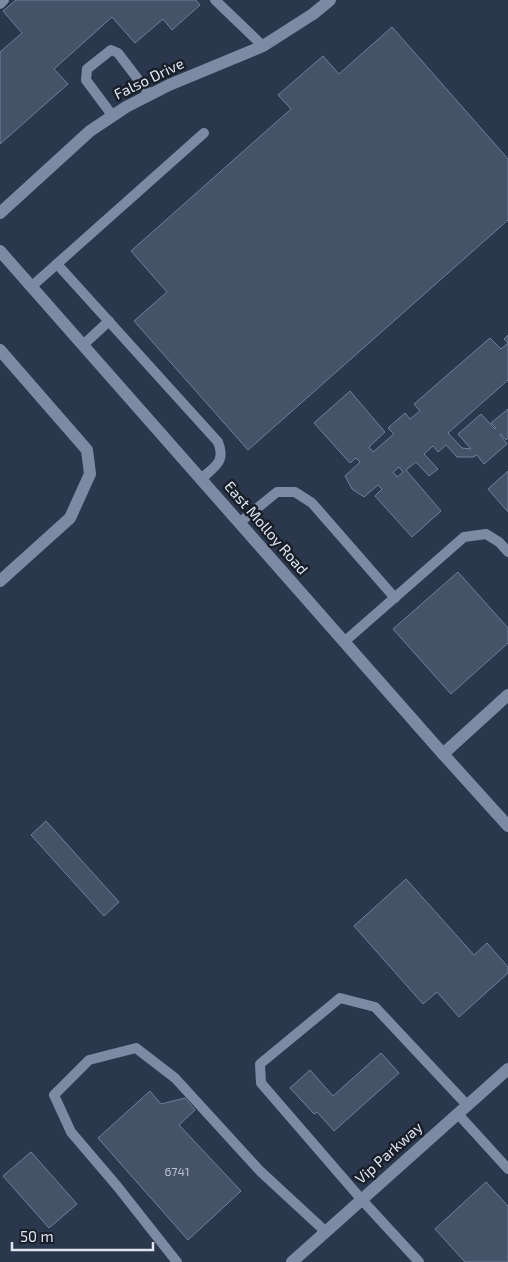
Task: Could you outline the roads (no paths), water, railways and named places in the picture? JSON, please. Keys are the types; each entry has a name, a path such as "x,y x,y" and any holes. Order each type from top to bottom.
{"street":[{"name":"Falso Drive","path":"0,213 90,131 112,115 169,85 263,46 313,14 330,0"},
{"name":"East Molloy Road","path":"0,251 442,754 508,826"},
{"path":"0,350 87,450 90,474 70,518 0,581"},
{"path":"442,754 508,696"},
{"name":"Vip Parkway","path":"292,1262 508,1069"}],"lane":[{"path":"0,4 4,0"},
{"path":"215,0 263,46"},
{"path":"112,115 86,80 87,69 111,50 118,52 150,95"},
{"path":"31,287 204,133"},
{"path":"57,264 218,442 222,452 220,462 201,479"},
{"path":"83,345 109,321"},
{"path":"239,523 277,492 295,492 312,503 395,598"},
{"path":"344,642 464,537 486,534 499,542 508,552"},
{"path":"419,1262 362,1200 261,1083 260,1064 340,998 375,1006 463,1110 508,1169"},
{"path":"177,1262 117,1186 71,1132 54,1095 89,1060 136,1048 174,1078 260,1171 326,1232"}]}
